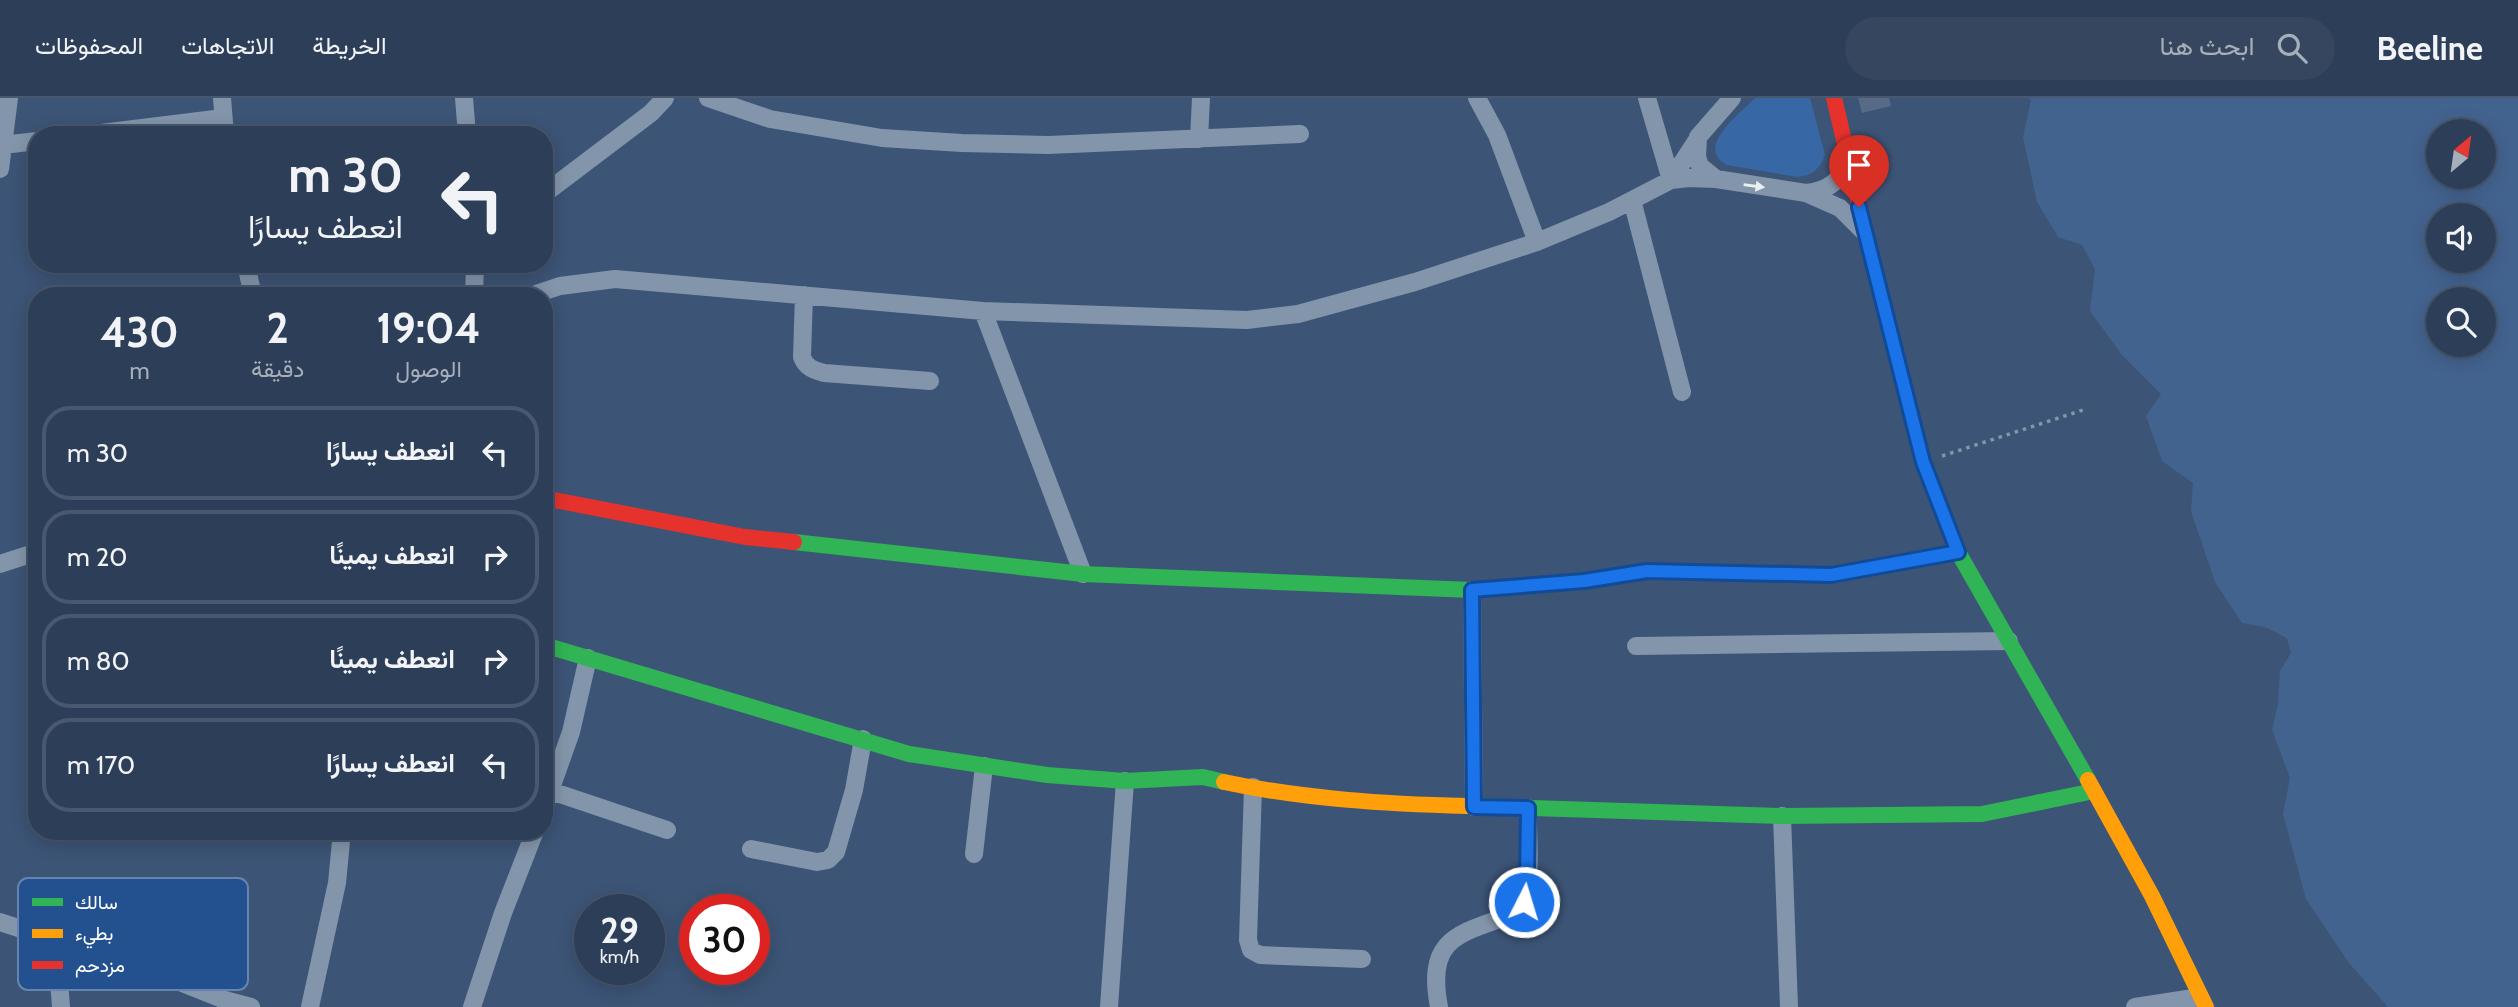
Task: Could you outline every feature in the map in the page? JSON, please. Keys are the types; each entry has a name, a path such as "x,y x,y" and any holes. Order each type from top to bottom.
{"street":[{"path":"0,169 9,98"},
{"path":"222,98 224,126"},
{"path":"464,98 466,126"},
{"path":"553,187 651,113 665,98"},
{"path":"708,98 770,120 882,138 962,143 1048,145 1300,134"},
{"path":"1199,139 1201,98"},
{"path":"1477,98 1497,135 1537,242"},
{"path":"1647,98 1671,180"},
{"path":"1671,180 1698,137 1732,98"},
{"path":"1834,98 1864,232 1923,462 1958,552 2152,896 2203,1002 2135,1007"},
{"path":"1698,137 1696,146 1700,166 1716,179"},
{"path":"3,145 28,142"},
{"path":"553,288 615,279 982,311 1216,320 1271,318 1372,296 1537,242 1671,180 1716,179 1806,193 1819,192 1840,178 1846,167 1847,157"},
{"path":"1806,193 1840,208 1864,232"},
{"path":"1632,200 1682,392"},
{"path":"804,295 802,357 811,369 824,373 930,381"},
{"path":"982,311 1083,574"},
{"path":"553,500 745,537 1083,574 1472,590 1584,581 1647,571 1831,575 1958,552"},
{"path":"0,564 28,555"},
{"path":"1472,590 1474,807"},
{"path":"1636,646 2009,641"},
{"path":"553,648 909,754 1047,775 1125,781 1203,777 1346,800 1782,817 1982,814 2094,791"},
{"path":"553,784 571,732 588,658"},
{"path":"751,849 817,862 828,860 836,852 855,790 863,739"},
{"path":"974,853 984,766"},
{"path":"1110,1007 1125,781"},
{"path":"1253,787 1248,940 1251,950 1260,955 1363,959"},
{"path":"553,800 667,830"},
{"path":"1439,1007 1436,965 1445,946 1462,934 1519,912 1524,902 1528,808"},
{"path":"1782,817 1785,1006"},
{"path":"310,1007 337,883 341,840"},
{"path":"472,1007 503,913 531,840"},
{"path":"0,922 18,928"},
{"path":"195,990 224,1003 251,1007"}],"path":[{"path":"1923,462 2083,410"}],"shaded area":[{"path":"1755,98 1810,98 1825,155 1815,171 1797,177 1727,165 1718,158 1715,149 1717,140 1731,121"},
{"path":"2028,98 2518,98 2518,1007 2388,1007 2349,963 2306,899 2283,814 2290,778 2272,730 2278,704 2280,671 2291,653 2287,638 2265,627 2242,623 2215,582 2191,511 2193,483 2162,461 2146,416 2161,394 2122,355 2090,311 2095,269 2082,245 2058,237 2037,202 2023,137 2031,100"}],"building":[{"path":"1858,98 1889,98 1891,106 1862,113"}],"traffic: fast":[{"path":"1879,288 1923,462 1958,552 2088,780"},
{"path":"794,542 1083,574 1472,590 1501,588"},
{"path":"553,648 909,754 1047,775 1125,781 1203,777 1224,782"},
{"path":"1467,806 1782,816 1982,814 2094,791"}],"traffic: slow":[{"path":"1501,588 1584,581 1647,571 1831,575 1958,552"},
{"path":"2088,780 2152,896 2206,1007"},
{"path":"1224,782 1345,800 1467,806"}],"traffic: jam":[{"path":"1834,98 1879,288"},
{"path":"553,500 745,537 794,542"}],"route":[{"path":"1524,902 1528,808 1474,807 1472,590 1584,581 1666,570 1831,575 1958,552 1923,462 1859,207"}]}
